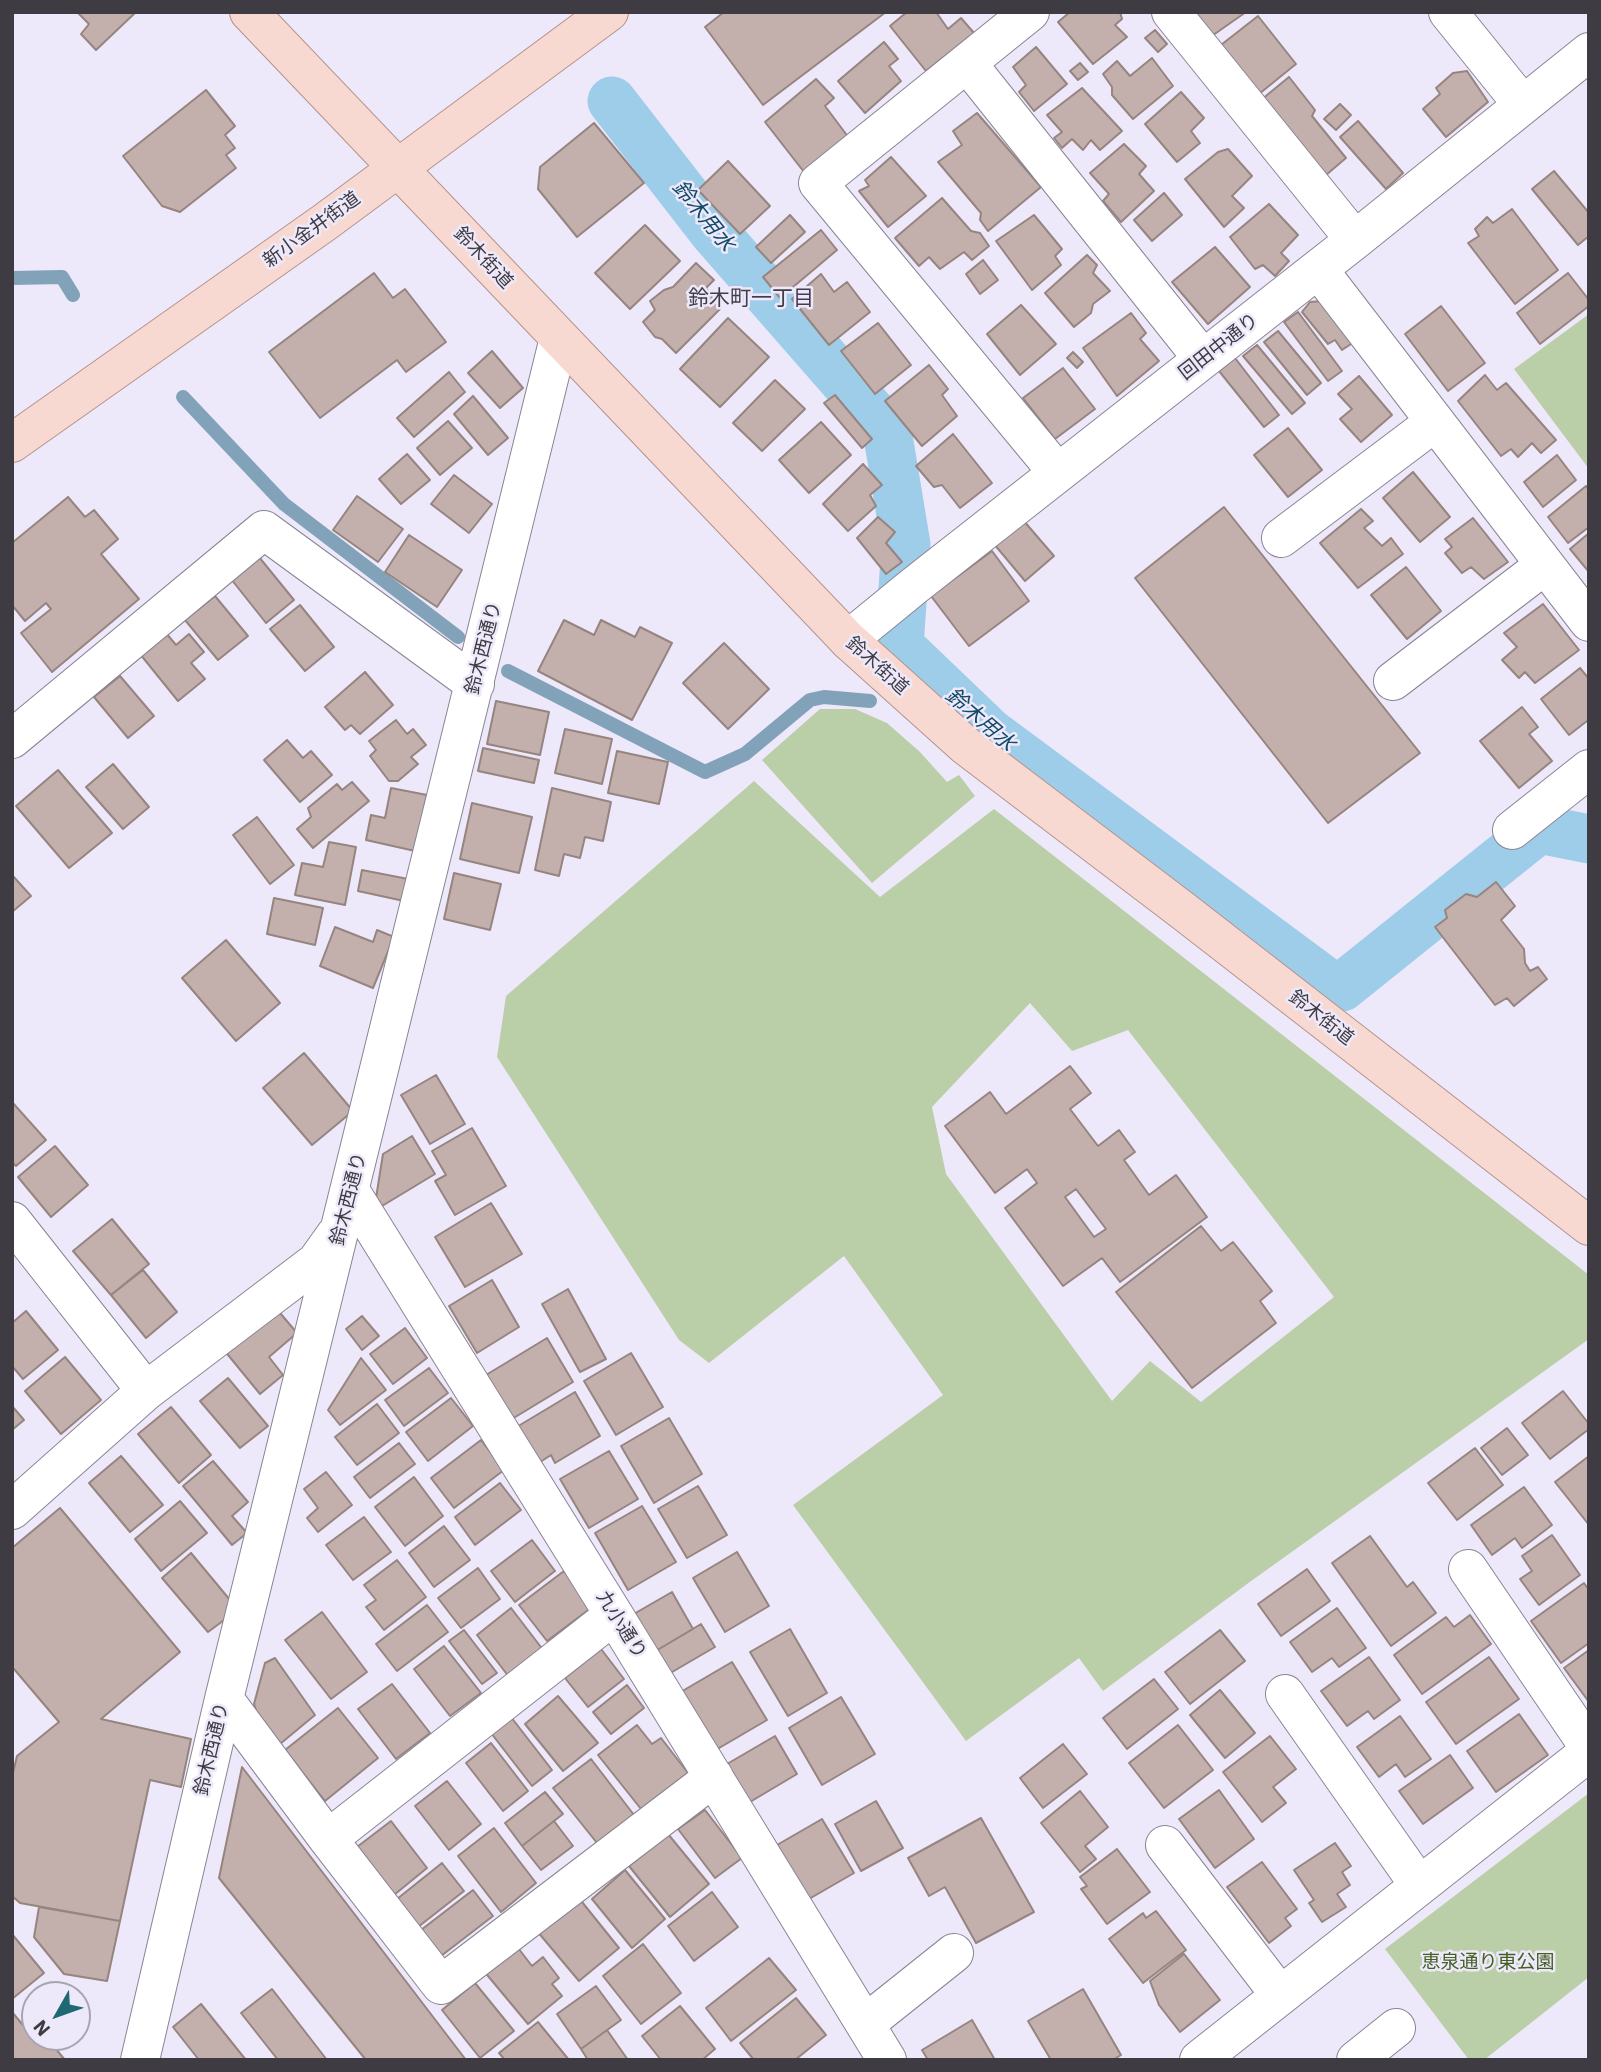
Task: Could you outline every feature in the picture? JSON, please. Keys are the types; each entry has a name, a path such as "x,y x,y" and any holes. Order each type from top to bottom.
{"main road":[{"name":"鈴木街道","path":"249,12 848,640 966,746 1589,1226"},
{"name":"新小金井街道","path":"12,443 398,168 609,12"}],"street":[{"path":"1030,12 818,183 1058,473"},
{"path":"1171,12 1355,240"},
{"path":"1448,12 1523,105"},
{"name":"回田中通り","path":"848,640 1589,52"},
{"path":"967,63 1203,359"},
{"path":"1318,269 1589,622"},
{"name":"鈴木西通り","path":"140,2060 224,1699 559,338"},
{"path":"1281,538 1435,422"},
{"path":"12,739 264,530 475,684"},
{"path":"1393,681 1545,565"},
{"path":"1511,830 1589,769"},
{"path":"12,1510 146,1391 316,1262 346,1209"},
{"name":"九小通り","path":"346,1209 614,1615 887,2060"},
{"path":"12,1221 146,1391"},
{"path":"1199,2060 1589,1750 1468,1569"},
{"path":"328,1839 614,1615"},
{"path":"1285,1694 1419,1885"},
{"path":"224,1699 440,1984 714,1777"},
{"path":"1165,1845 1280,1995"},
{"path":"865,2024 954,1953"},
{"path":"1356,2060 1396,2028"}],"green space":[{"path":"1589,314 1589,469 1514,369"},
{"path":"820,709 855,709 887,723 920,752 947,782 959,775 975,796 872,883 762,760"},
{"path":"754,781 880,897 994,809 1589,1275 1589,1339 1247,1584 1103,1691 1079,1658 966,1741 793,1505 943,1395 844,1256 709,1363 679,1340 497,1057 506,996","holes":["1030,1003 1072,1051 1128,1030 1334,1297 1201,1402 1150,1361 1112,1401 946,1174 932,1107"]},
{"name":"恵泉通り東公園","path":"1589,1793 1589,1977 1484,2060 1469,2060 1385,1949"}],"building":[{"path":"77,12 136,12 96,50 81,34 89,24"},
{"path":"724,12 886,12 763,105 705,27"},
{"path":"907,12 936,12 948,29 961,18 974,33 926,71 890,26"},
{"path":"1070,12 1120,12 1122,19 1115,25 1127,37 1093,64 1058,22"},
{"path":"1187,12 1246,12 1209,38"},
{"path":"1258,16 1296,64 1259,94 1221,45"},
{"path":"1155,30 1167,44 1158,52 1145,38"},
{"path":"884,42 898,59 889,66 901,81 865,113 838,81"},
{"path":"1036,47 1067,84 1034,111 1019,92 1026,85 1013,67"},
{"path":"1152,58 1173,86 1133,119 1112,95 1112,87 1103,74 1117,61 1130,76"},
{"path":"1080,63 1088,72 1078,80 1070,71"},
{"path":"1467,71 1488,102 1446,137 1423,109 1440,94 1436,88 1453,73"},
{"path":"1289,77 1315,110 1312,116 1346,158 1326,175 1261,100"},
{"path":"816,79 834,98 825,106 849,138 804,172 765,122"},
{"path":"1082,88 1122,131 1100,150 1091,140 1083,150 1072,139 1062,148 1054,138 1062,132 1047,115"},
{"path":"206,90 235,126 225,135 235,148 226,155 236,168 180,212 162,206 123,156"},
{"path":"1181,92 1204,118 1191,131 1200,143 1177,162 1145,124"},
{"path":"1340,104 1351,115 1336,130 1324,119"},
{"path":"977,113 1041,187 988,231 980,220 981,213 938,162 962,145 953,131"},
{"path":"1358,121 1403,173 1386,189 1340,137"},
{"path":"594,123 644,183 577,237 538,189 540,167"},
{"path":"1124,144 1146,166 1139,174 1154,191 1121,222 1103,201 1109,194 1090,173"},
{"path":"1228,149 1252,176 1232,196 1244,208 1224,227 1185,179 1218,152"},
{"path":"891,157 926,196 888,227 859,191 869,186 865,180"},
{"path":"728,161 770,206 740,234 698,190"},
{"path":"1554,171 1589,213 1589,236 1578,245 1532,189"},
{"path":"1164,193 1182,215 1152,241 1134,220"},
{"path":"942,198 971,231 980,233 989,246 972,260 964,252 940,269 929,257 919,266 895,238"},
{"path":"1269,204 1298,235 1281,253 1289,261 1275,276 1263,265 1255,269 1230,237"},
{"path":"1512,209 1558,270 1515,304 1468,243 1479,236 1475,229 1487,217 1493,223"},
{"path":"790,215 805,232 771,263 756,247"},
{"path":"1034,215 1062,249 1055,256 1061,265 1032,290 996,241"},
{"path":"645,225 680,261 630,309 595,273"},
{"path":"821,230 837,250 780,298 763,277"},
{"path":"1215,247 1250,287 1208,324 1172,282"},
{"path":"1087,255 1097,265 1093,273 1110,291 1093,304 1091,313 1074,327 1045,293"},
{"path":"983,260 998,280 980,294 966,274"},
{"path":"696,263 714,280 706,288 720,309 676,353 662,339 655,337 643,322 655,310 650,301 664,290 673,287"},
{"path":"374,273 393,298 405,289 446,342 406,372 397,360 320,418 269,352"},
{"path":"1568,273 1589,300 1589,306 1540,344 1517,313"},
{"path":"821,274 834,292 847,282 870,312 829,345 792,299"},
{"path":"1322,301 1354,342 1342,350 1335,340 1328,344 1302,312 1310,302"},
{"path":"1021,305 1056,344 1020,375 987,334"},
{"path":"1441,306 1485,363 1448,391 1405,334"},
{"path":"1298,312 1342,371 1328,381 1284,322"},
{"path":"1131,313 1146,333 1140,339 1159,361 1117,396 1083,348"},
{"path":"728,318 769,357 720,407 680,369"},
{"path":"878,323 911,365 875,394 841,351"},
{"path":"1278,331 1321,383 1307,395 1264,342"},
{"path":"1257,345 1305,403 1292,414 1243,356"},
{"path":"492,351 523,388 500,408 468,373"},
{"path":"1073,352 1083,362 1077,368 1067,358"},
{"path":"1235,358 1279,415 1264,427 1219,371"},
{"path":"929,365 948,389 942,395 957,416 922,446 885,401"},
{"path":"1063,368 1095,409 1055,439 1023,398"},
{"path":"449,372 465,392 414,437 397,418"},
{"path":"1485,375 1497,390 1506,383 1556,440 1541,453 1532,443 1518,457 1511,449 1501,456 1458,401"},
{"path":"1359,376 1392,415 1361,442 1340,419 1352,409 1338,394"},
{"path":"775,380 805,409 762,451 733,423"},
{"path":"835,395 872,439 862,448 824,403"},
{"path":"473,396 508,438 488,455 454,414"},
{"path":"448,421 472,448 440,475 417,448"},
{"path":"821,422 851,455 809,493 779,460"},
{"path":"1288,428 1322,470 1288,497 1254,455"},
{"path":"953,434 992,483 960,508 942,485 934,487 916,466"},
{"path":"407,454 430,480 401,504 379,479"},
{"path":"1557,455 1576,480 1543,507 1524,482"},
{"path":"863,464 882,485 870,495 876,506 848,531 823,504"},
{"path":"1413,472 1450,517 1420,542 1383,498"},
{"path":"454,475 492,504 469,533 431,504"},
{"path":"1586,486 1589,490 1589,527 1568,543 1548,517"},
{"path":"357,496 403,529 378,562 333,530"},
{"path":"68,497 85,517 94,510 118,539 101,554 139,599 52,672 21,633 51,609 46,603 25,621 12,605 12,543"},
{"path":"1224,507 1420,753 1328,823 1135,578"},
{"path":"1361,509 1373,521 1364,528 1382,546 1391,538 1403,554 1358,588 1320,543"},
{"path":"878,517 895,532 886,543 902,562 886,574 857,538"},
{"path":"1473,518 1508,562 1484,579 1471,567 1462,573 1445,553 1452,547 1445,539"},
{"path":"1023,520 1054,556 1025,581 994,544"},
{"path":"1589,533 1589,572 1570,549"},
{"path":"409,535 462,570 437,607 385,572"},
{"path":"992,551 1029,601 969,646 931,596"},
{"path":"259,557 294,600 266,623 231,579"},
{"path":"1406,567 1441,611 1407,639 1371,595"},
{"path":"215,596 248,636 218,660 185,620"},
{"path":"1543,604 1579,650 1535,683 1525,672 1519,678 1502,660 1517,647 1504,633"},
{"path":"300,605 334,647 305,671 270,629"},
{"path":"564,620 594,635 601,620 635,637 640,627 672,643 632,720 538,671"},
{"path":"166,633 176,645 189,634 204,652 191,663 205,679 178,701 140,654"},
{"path":"724,643 769,689 728,729 683,683"},
{"path":"1580,668 1589,679 1589,723 1587,721 1569,735 1541,699"},
{"path":"365,672 393,705 360,734 351,725 345,730 325,707"},
{"path":"120,676 154,716 128,738 94,697"},
{"path":"496,701 549,712 540,755 487,744"},
{"path":"1522,707 1538,727 1529,734 1552,761 1519,788 1480,741"},
{"path":"396,720 407,734 413,729 426,745 411,757 418,764 398,781 389,781 370,756 376,750 369,741"},
{"path":"565,729 612,739 602,784 555,773"},
{"path":"287,740 303,758 311,751 332,775 300,802 264,760"},
{"path":"483,748 539,760 534,783 478,771"},
{"path":"617,751 668,762 659,804 608,793"},
{"path":"113,764 149,807 123,829 86,787"},
{"path":"58,770 112,833 69,868 16,806"},
{"path":"352,782 369,801 313,848 297,829 311,817 308,808 337,784 342,790"},
{"path":"391,788 427,795 415,851 366,840 371,815 385,818"},
{"path":"552,788 611,802 603,841 585,837 580,858 564,854 559,876 535,870"},
{"path":"472,803 532,817 519,873 460,859"},
{"path":"257,817 294,865 270,884 233,835"},
{"path":"329,842 356,847 345,905 295,895 302,863 323,867"},
{"path":"362,870 408,879 404,901 358,891"},
{"path":"454,873 501,884 490,930 444,919"},
{"path":"12,875 31,896 12,912"},
{"path":"1496,882 1515,906 1501,920 1524,949 1525,963 1530,971 1538,967 1547,979 1514,1006 1507,998 1495,1005 1435,927 1447,918 1445,910 1466,894 1477,897"},
{"path":"274,898 323,908 315,945 267,934"},
{"path":"335,927 373,942 377,930 394,937 373,988 320,966"},
{"path":"226,940 280,1003 236,1041 182,978"},
{"path":"304,1053 353,1111 312,1145 263,1088"},
{"path":"1070,1066 1091,1093 1070,1109 1098,1146 1119,1130 1135,1152 1124,1160 1149,1195 1176,1175 1207,1217 1120,1282 1102,1258 1063,1286 1005,1208 1037,1183 1027,1169 995,1193 945,1126 990,1092 1006,1114","holes":["1076,1189 1106,1229 1094,1237 1065,1197"]},
{"path":"436,1075 465,1124 430,1144 401,1095"},
{"path":"12,1102 46,1140 16,1166 12,1162"},
{"path":"472,1128 506,1186 455,1215 435,1181 446,1175 432,1151"},
{"path":"412,1136 435,1174 382,1206 376,1198 383,1154"},
{"path":"55,1146 88,1185 51,1217 18,1177"},
{"path":"491,1203 522,1254 465,1287 435,1237"},
{"path":"112,1219 149,1264 111,1295 73,1251"},
{"path":"1201,1226 1221,1251 1233,1242 1272,1291 1260,1301 1276,1323 1192,1388 1116,1292"},
{"path":"143,1270 177,1312 146,1338 111,1295"},
{"path":"492,1280 519,1327 477,1353 449,1306"},
{"path":"568,1289 606,1359 580,1372 542,1304"},
{"path":"275,1307 297,1333 269,1357 283,1375 260,1394 224,1350"},
{"path":"26,1311 58,1350 23,1379 12,1366 12,1323"},
{"path":"362,1316 379,1336 362,1350 346,1329"},
{"path":"405,1328 427,1358 393,1384 370,1354"},
{"path":"547,1338 573,1382 512,1419 486,1375"},
{"path":"631,1353 663,1407 616,1435 584,1381"},
{"path":"65,1357 101,1400 61,1434 25,1391"},
{"path":"361,1358 386,1390 340,1425 328,1410"},
{"path":"429,1368 448,1393 404,1426 385,1400"},
{"path":"228,1378 268,1426 240,1448 200,1401"},
{"path":"1563,1391 1589,1424 1589,1429 1550,1459 1522,1423"},
{"path":"575,1392 600,1436 555,1463 551,1455 537,1464 515,1428"},
{"path":"451,1398 473,1426 428,1461 406,1432"},
{"path":"377,1404 399,1433 357,1465 335,1437"},
{"path":"12,1406 24,1420 12,1430"},
{"path":"171,1407 211,1455 179,1483 138,1434"},
{"path":"669,1418 702,1474 654,1503 621,1446"},
{"path":"1507,1428 1528,1455 1502,1475 1481,1448"},
{"path":"481,1440 504,1470 454,1508 431,1478"},
{"path":"399,1443 415,1464 370,1498 354,1477"},
{"path":"1475,1448 1503,1485 1457,1520 1428,1483"},
{"path":"609,1451 638,1499 589,1528 560,1479"},
{"path":"121,1456 163,1505 130,1532 89,1483"},
{"path":"1589,1456 1589,1525 1555,1482"},
{"path":"213,1461 248,1502 232,1516 247,1533 232,1545 183,1486"},
{"path":"326,1472 352,1505 318,1532 307,1518 318,1508 304,1489"},
{"path":"414,1477 443,1516 405,1546 375,1507"},
{"path":"500,1483 521,1510 475,1545 455,1517"},
{"path":"698,1486 727,1535 687,1558 658,1509"},
{"path":"1524,1487 1552,1525 1522,1548 1515,1538 1492,1555 1471,1525"},
{"path":"180,1501 207,1533 161,1571 135,1539"},
{"path":"642,1506 676,1562 628,1590 595,1533"},
{"path":"60,1508 180,1652 101,1719 191,1739 181,1787 150,1780 120,1921 20,1903 12,1896 12,1777 17,1756 59,1722 14,1669 12,1671 12,1548"},
{"path":"364,1517 391,1552 353,1580 326,1545"},
{"path":"444,1526 470,1560 434,1587 409,1553"},
{"path":"1552,1535 1580,1575 1539,1605 1520,1579 1532,1571 1522,1556"},
{"path":"1370,1536 1407,1587 1413,1582 1436,1613 1391,1646 1332,1563"},
{"path":"532,1540 555,1571 515,1602 491,1571"},
{"path":"737,1552 769,1606 725,1632 693,1578"},
{"path":"191,1553 230,1600 231,1615 208,1632 162,1578"},
{"path":"397,1560 426,1597 384,1630 366,1607 376,1600 364,1585"},
{"path":"478,1568 500,1599 461,1628 438,1598"},
{"path":"1307,1569 1330,1601 1281,1636 1258,1604"},
{"path":"564,1571 591,1608 547,1641 519,1605"},
{"path":"1584,1583 1589,1590 1589,1643 1561,1663 1531,1621"},
{"path":"672,1592 693,1629 654,1652 632,1615"},
{"path":"427,1605 448,1632 397,1671 376,1644"},
{"path":"511,1608 547,1655 512,1681 477,1635"},
{"path":"1337,1608 1366,1648 1339,1667 1332,1658 1312,1672 1290,1642"},
{"path":"322,1612 367,1672 331,1699 285,1640"},
{"path":"1470,1615 1491,1644 1422,1694 1394,1655 1446,1617 1454,1627"},
{"path":"701,1624 715,1647 667,1675 654,1652"},
{"path":"790,1629 827,1693 788,1716 750,1652"},
{"path":"464,1630 497,1673 482,1684 449,1641"},
{"path":"1220,1630 1245,1661 1190,1704 1165,1672"},
{"path":"444,1646 481,1693 450,1716 414,1669"},
{"path":"601,1649 624,1679 588,1707 565,1678"},
{"path":"1589,1650 1589,1702 1564,1668"},
{"path":"1369,1657 1400,1700 1374,1719 1368,1711 1347,1726 1321,1691"},
{"path":"1489,1657 1519,1699 1456,1744 1426,1702"},
{"path":"275,1658 315,1715 280,1744 259,1719 254,1704 265,1663"},
{"path":"732,1662 767,1720 714,1751 679,1693"},
{"path":"1154,1679 1178,1709 1127,1749 1103,1718"},
{"path":"392,1684 430,1733 396,1759 358,1709"},
{"path":"627,1685 644,1708 611,1734 593,1712"},
{"path":"1220,1690 1255,1733 1225,1758 1190,1715"},
{"path":"558,1696 598,1743 563,1771 525,1724"},
{"path":"841,1697 875,1754 822,1785 789,1728"},
{"path":"338,1708 378,1758 325,1801 285,1750"},
{"path":"1519,1714 1548,1755 1496,1792 1467,1751"},
{"path":"1400,1716 1431,1759 1405,1777 1396,1764 1379,1777 1357,1747"},
{"path":"511,1717 552,1770 532,1786 491,1733"},
{"path":"637,1725 652,1744 661,1738 688,1773 641,1809 598,1755"},
{"path":"1178,1725 1213,1770 1164,1808 1129,1763"},
{"path":"775,1736 797,1774 750,1802 727,1764"},
{"path":"1270,1736 1296,1769 1273,1787 1286,1803 1262,1822 1223,1772"},
{"path":"491,1743 528,1791 503,1811 466,1763"},
{"path":"1063,1744 1087,1774 1043,1808 1020,1778"},
{"path":"1450,1755 1473,1788 1423,1824 1399,1791"},
{"path":"591,1759 634,1815 597,1843 553,1788"},
{"path":"242,1767 466,2060 366,2060 219,1878"},
{"path":"447,1781 481,1824 449,1850 415,1806"},
{"path":"1219,1790 1254,1839 1215,1868 1179,1819"},
{"path":"1080,1791 1108,1827 1085,1846 1096,1859 1080,1872 1041,1823"},
{"path":"545,1792 563,1814 522,1846 505,1823"},
{"path":"876,1801 903,1848 861,1871 835,1824"},
{"path":"705,1810 742,1858 715,1878 678,1829"},
{"path":"981,1818 1034,1912 976,1943 945,1887 929,1896 908,1858"},
{"path":"822,1819 854,1873 809,1899 777,1845"},
{"path":"391,1821 427,1868 394,1895 357,1847"},
{"path":"554,1821 573,1846 541,1870 522,1846"},
{"path":"494,1828 536,1883 501,1912 458,1856"},
{"path":"668,1834 709,1884 670,1917 629,1866"},
{"path":"1335,1843 1351,1866 1342,1872 1350,1885 1337,1894 1346,1907 1322,1922 1309,1903 1314,1900 1294,1870"},
{"path":"1117,1849 1150,1892 1107,1924 1081,1889 1087,1886 1080,1877"},
{"path":"1262,1862 1297,1909 1285,1918 1291,1926 1269,1943 1227,1887"},
{"path":"442,1863 464,1891 418,1927 397,1899"},
{"path":"625,1870 665,1919 632,1948 592,1899"},
{"path":"473,1890 493,1916 441,1956 421,1930"},
{"path":"712,1892 738,1927 694,1961 668,1926"},
{"path":"578,1897 619,1948 579,1981 537,1931"},
{"path":"39,1907 120,1921 107,1981 64,1974 34,1937"},
{"path":"1156,1911 1186,1950 1143,1983 1109,1939 1143,1913 1146,1918"},
{"path":"12,1934 44,1973 34,1981 21,1981 21,1992 12,1999"},
{"path":"515,1944 532,1966 543,1957 559,1978 552,1984 562,1996 528,2024 483,1970"},
{"path":"643,1944 681,1993 641,2024 603,1976"},
{"path":"1184,1954 1220,2000 1180,2032 1159,2005 1150,1981"},
{"path":"769,1958 796,1990 731,2041 706,2008"},
{"path":"475,1983 514,2031 480,2058 442,2010"},
{"path":"596,1986 621,2020 581,2049 557,2014"},
{"path":"272,1989 327,2060 278,2060 241,2013"},
{"path":"1083,1989 1121,2055 1113,2060 1051,2060 1028,2021"},
{"path":"796,1998 826,2035 795,2060 754,2060 740,2043"},
{"path":"201,2004 246,2060 199,2060 173,2027"},
{"path":"680,2006 715,2049 702,2060 661,2060 642,2036"},
{"path":"12,2012 21,2023 21,2051 58,2051 65,2060 12,2060"},
{"path":"972,2020 995,2060 928,2060 922,2050"},
{"path":"538,2022 569,2060 505,2060 499,2053"},
{"path":"607,2030 628,2060 588,2060 581,2049"}],"waterway":[{"name":"鈴木用水","path":"612,101 713,231 887,430 906,545 899,646 990,733 1334,988 1342,987 1539,829 1589,839"},
{"path":"12,278 62,277 73,295"},
{"path":"183,397 284,504 458,637"},
{"path":"508,671 705,772 745,754 810,700 824,697 870,701"}],"district":[{"name":"鈴木町一丁目","path":"751,299"}]}
